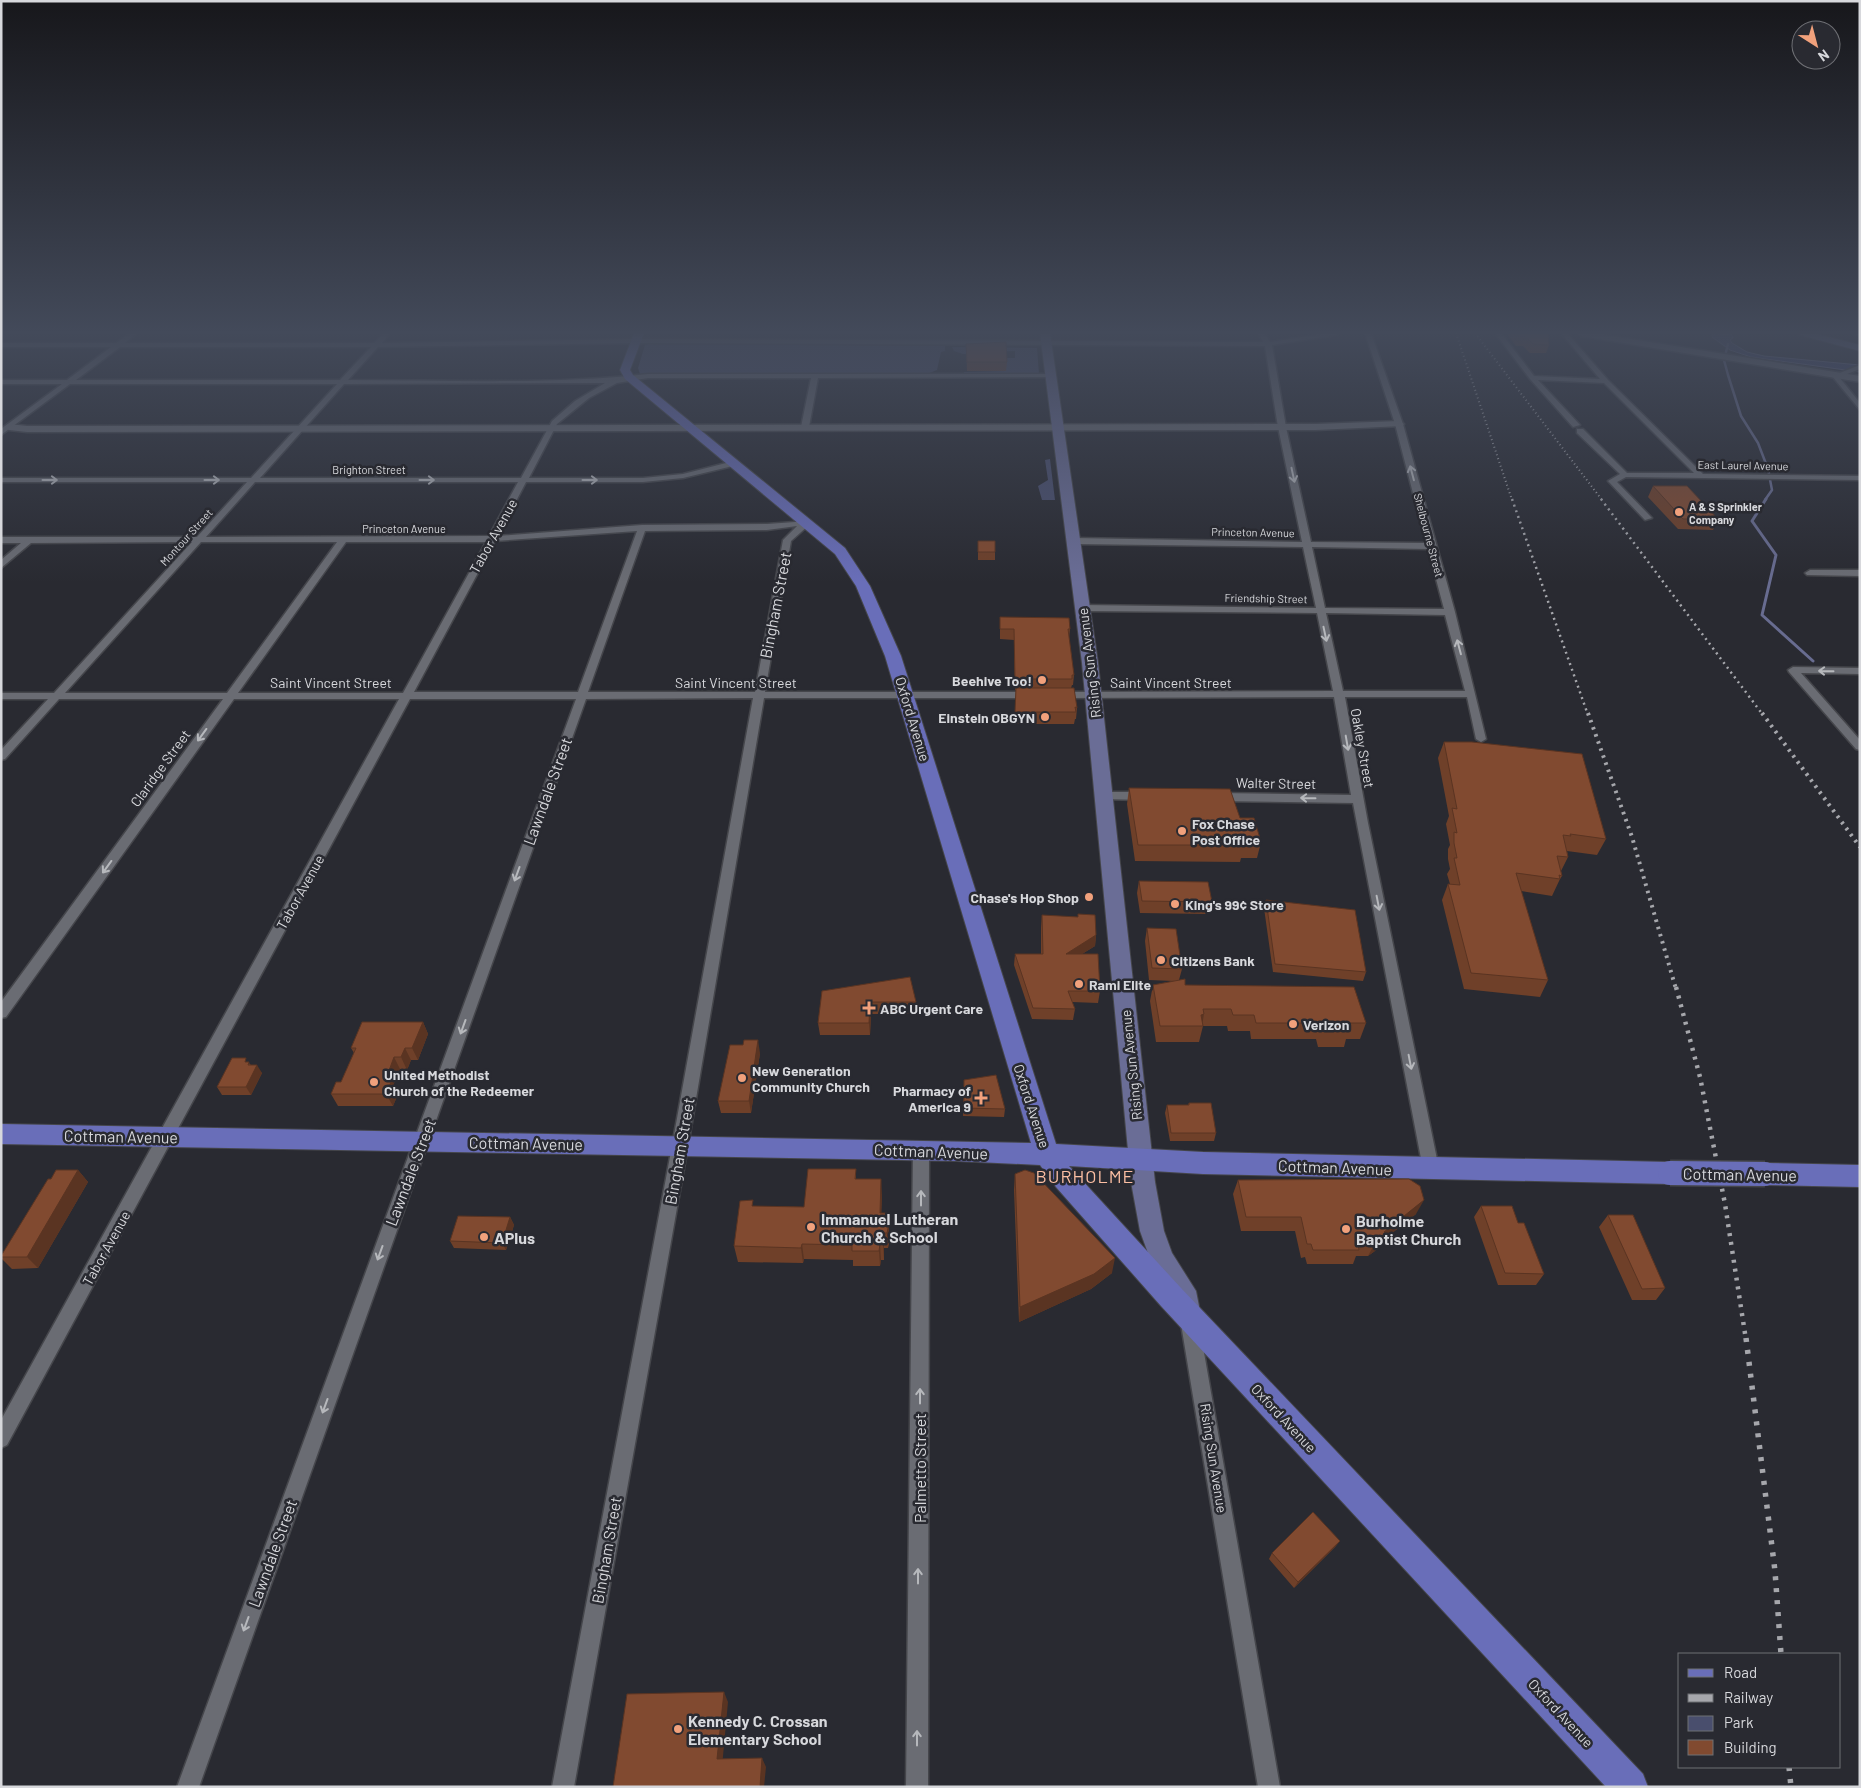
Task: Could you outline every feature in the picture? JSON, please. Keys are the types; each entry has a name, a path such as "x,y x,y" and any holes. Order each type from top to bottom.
{"main road":[{"name":"Oxford Avenue","path":"674,416 734,463 840,551 851,565 882,626 1047,1155 1065,1179 1188,1315 1630,1787"},
{"name":"Rising Sun Avenue","path":"1058,416 1094,696 1141,1159 1152,1231 1162,1259 1183,1291 1188,1315"},
{"name":"Cottman Avenue","path":"1,1134 922,1150 1203,1163 1431,1170 1860,1176"}],"street":[{"path":"4,429 21,416"},
{"name":"Montour Street","path":"1,757 311,416"},
{"name":"Tabor Avenue","path":"1,1439 552,426 565,416"},
{"path":"805,427 807,416"},
{"name":"Oakley Street","path":"1280,416 1339,695 1357,799 1431,1170"},
{"name":"Shelbourne Street","path":"1396,416 1450,612 1481,740"},
{"path":"1567,416 1625,475 1612,481 1648,518"},
{"path":"1641,416 1701,476"},
{"path":"4,429 158,426 1349,427 1399,424"},
{"name":"Brighton Street","path":"1,480 643,480 673,478 734,463"},
{"name":"East Laurel Avenue","path":"1625,475 1860,478"},
{"name":"Princeton Avenue","path":"1,540 492,539 642,528 767,527 806,523"},
{"name":"Bingham Street","path":"563,1787 680,1146 758,695 787,540 806,523"},
{"name":"Lawndale Street","path":"188,1787 642,528"},
{"path":"1,564 28,540"},
{"name":"Claridge Street","path":"1,1013 344,540"},
{"name":"Princeton Avenue","path":"1075,541 1432,546"},
{"path":"1810,573 1860,573"},
{"name":"Friendship Street","path":"1083,608 1450,612"},
{"path":"1860,671 1793,670 1860,747"},
{"name":"Saint Vincent Street","path":"1,696 1471,694"},
{"path":"1104,796 1154,796"},
{"name":"Walter Street","path":"1203,797 1357,799"},
{"name":"Palmetto Street","path":"917,1787 922,1150"},
{"name":"Rising Sun Avenue","path":"1188,1315 1269,1787"}],"green space":[{"path":"1050,459 1055,500 1042,500 1038,486 1048,480 1045,460"}],"building":[{"path":"1653,486 1687,486 1718,519 1683,519"},
{"path":"978,541 995,541 995,552 978,552"},
{"path":"1000,617 1069,618 1070,629 1068,629 1074,675 1072,675 1072,679 1015,679 1014,629 1000,629"},
{"path":"1016,688 1074,688 1076,712 1015,712"},
{"path":"1444,742 1472,742 1582,754 1606,839 1570,834 1571,836 1563,835 1568,857 1557,856 1562,876 1559,875 1560,879 1516,873 1548,980 1471,973 1448,884 1460,885 1454,858 1457,858 1454,832 1457,833 1452,808 1457,809"},
{"name":"Fox Chase Post Office","path":"1129,788 1230,789 1240,818 1254,818 1261,842 1243,842 1244,845 1138,845"},
{"path":"1139,881 1208,882 1212,902 1142,901"},
{"name":"Verizon","path":"1266,900 1355,910 1366,972 1275,964"},
{"path":"1078,914 1095,915 1096,935 1066,954 1098,954 1100,991 1068,991 1075,1009 1033,1008 1015,954 1043,954 1042,915 1078,917"},
{"name":"Citizens Bank","path":"1147,928 1176,929 1182,969 1152,968"},
{"path":"910,977 916,1002 870,1002 869,1023 818,1023 822,991"},
{"path":"1185,979 1185,985 1354,987 1366,1023 1347,1023 1350,1030 1324,1030 1322,1023 1256,1023 1254,1015 1233,1015 1231,1009 1203,1009 1204,1014 1201,1015 1203,1026 1160,1026 1153,985"},
{"name":"United Methodist Church of the Redeemer","path":"362,1022 423,1022 412,1048 405,1048 401,1057 394,1057 387,1076 391,1082 386,1094 331,1094 336,1082 341,1082 356,1048 351,1048"},
{"name":"New Generation Community Church","path":"744,1040 758,1040 749,1101 718,1101 730,1045 743,1045"},
{"path":"232,1058 246,1058 245,1062 249,1062 248,1065 257,1065 246,1087 217,1087"},
{"name":"Pharmacy of America 9","path":"996,1075 1005,1109 964,1108 964,1080"},
{"path":"1189,1103 1211,1103 1216,1133 1171,1133 1167,1105 1189,1105"},
{"name":"Immanuel Lutheran Church & School","path":"808,1169 856,1169 855,1179 881,1179 880,1213 888,1213 888,1228 887,1233 884,1233 883,1244 880,1244 879,1251 852,1251 852,1245 802,1244 801,1248 734,1246 740,1201 753,1200 752,1206 804,1207"},
{"path":"56,1170 78,1170 27,1257 1,1257 48,1179 51,1179"},
{"path":"1025,1170 1034,1173 1115,1258 1094,1274 1020,1307 1015,1174"},
{"name":"Burholme Baptist Church","path":"1409,1179 1420,1186 1424,1200 1384,1232 1386,1234 1375,1243 1358,1243 1359,1250 1313,1250 1311,1244 1307,1244 1301,1217 1246,1217 1238,1180"},
{"path":"1481,1206 1512,1206 1518,1223 1524,1223 1544,1274 1505,1273"},
{"path":"1608,1215 1633,1215 1665,1288 1642,1289"},
{"name":"APlus","path":"458,1216 510,1217 502,1243 450,1241"},
{"path":"1313,1512 1340,1541 1298,1582 1272,1553"},
{"name":"Kennedy C. Crossan Elementary School","path":"724,1692 717,1759 762,1758 760,1787 613,1787 627,1694"}],"waterway":[{"path":"1741,416 1758,443 1768,469 1772,490 1765,500"},
{"path":"1766,499 1752,521 1776,555 1762,615 1813,661"}],"railway":[{"path":"1484,416 1512,500"},
{"path":"1538,416 1602,500"},
{"path":"1512,499 1588,715"},
{"path":"1601,499 1763,715"},
{"path":"1588,713 1632,837 1676,989"},
{"path":"1762,713 1860,847"},
{"path":"1676,987 1700,1077 1725,1204 1746,1340"},
{"path":"1746,1338 1775,1571 1781,1653"},
{"path":"1789,1768 1791,1787"}],"place":[{"name":"A & S Sprinkler Company","path":"1679,512"},
{"name":"Beehive Too!","path":"1042,680"},
{"name":"Einstein OBGYN","path":"1045,717"},
{"name":"Fox Chase Post Office","path":"1182,831"},
{"name":"Chase's Hop Shop","path":"1089,897"},
{"name":"King's 99¢ Store","path":"1175,904"},
{"name":"Citizens Bank","path":"1161,960"},
{"name":"Rami Elite","path":"1079,984"},
{"name":"ABC Urgent Care","path":"869,1008"},
{"name":"Verizon","path":"1293,1024"},
{"name":"New Generation Community Church","path":"742,1078"},
{"name":"United Methodist Church of the Redeemer","path":"374,1082"},
{"name":"Pharmacy of America 9","path":"981,1098"},
{"name":"Immanuel Lutheran Church & School","path":"811,1227"},
{"name":"Burholme Baptist Church","path":"1346,1229"},
{"name":"APlus","path":"484,1237"},
{"name":"Kennedy C. Crossan Elementary School","path":"678,1729"}],"district":[{"name":"BURHOLME","path":"1085,1176"}]}
